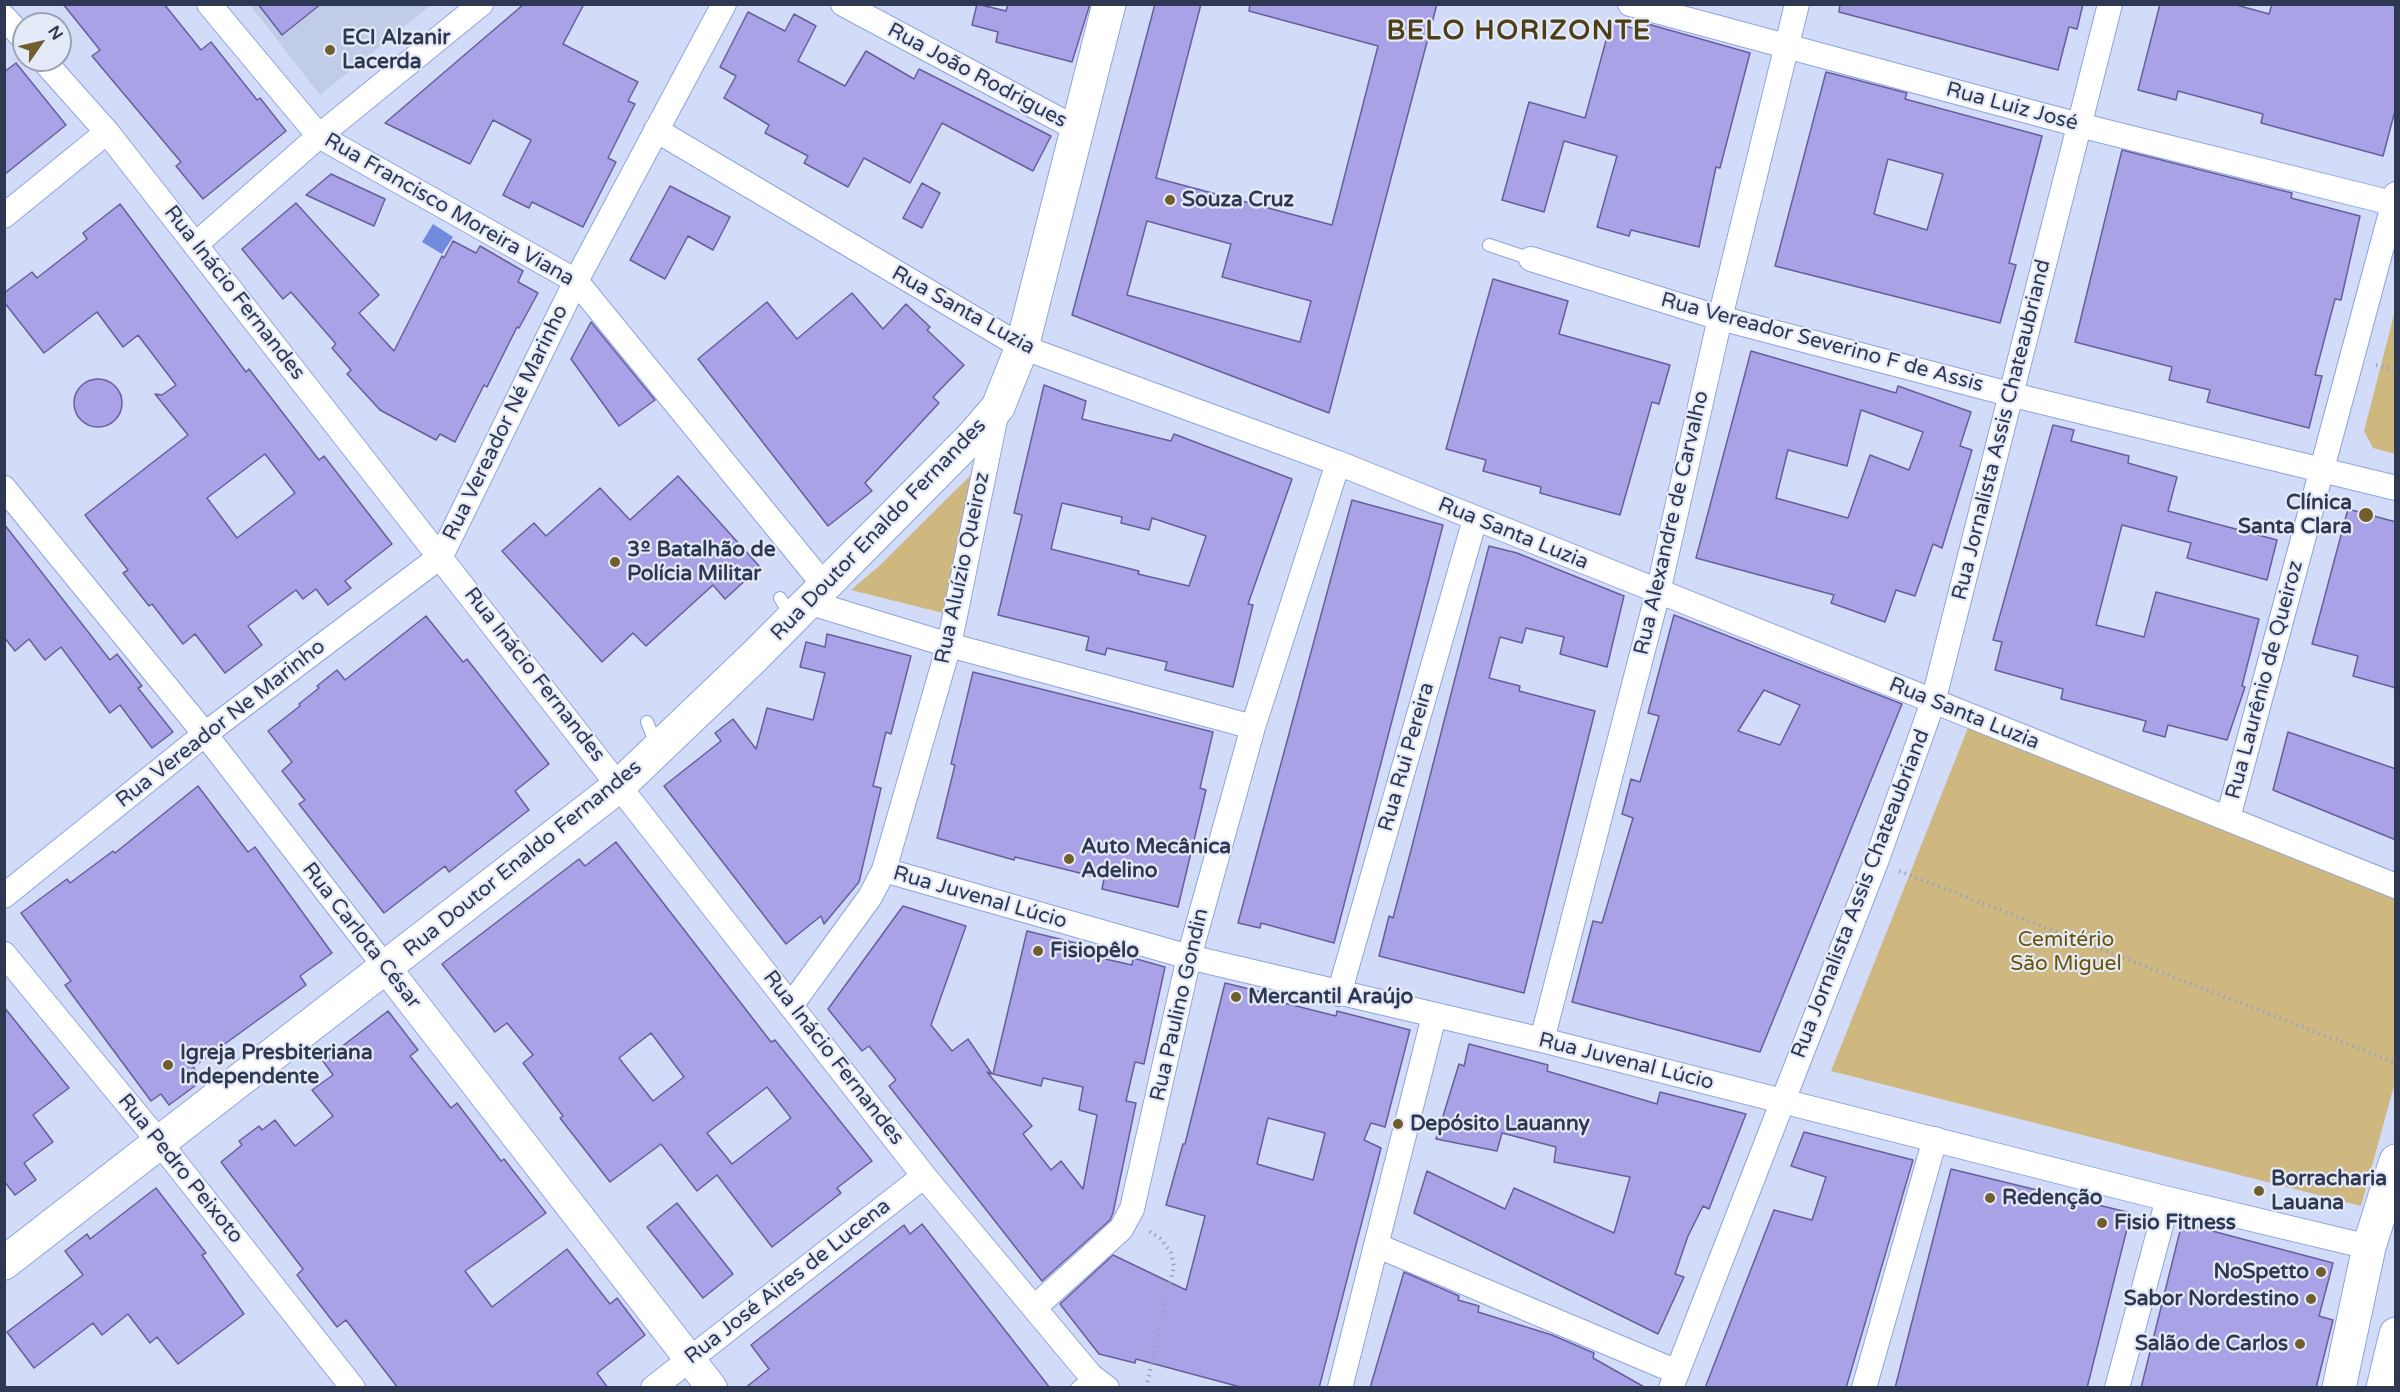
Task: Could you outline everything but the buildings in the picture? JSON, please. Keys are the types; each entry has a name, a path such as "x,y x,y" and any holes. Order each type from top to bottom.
{"main road":[{"name":"Rua Aluízio Queiroz","path":"998,407 1022,347 1079,130 1109,4"},
{"name":"Rua Doutor Enaldo Fernandes","path":"4,1263 620,785 653,736 952,460 998,407"},
{"path":"2339,1388 2369,1247 2396,1161"},
{"path":"2383,1388 2396,1334"}],"street":[{"name":"Rua Francisco Moreira Viana","path":"208,4 319,136 576,280 801,601"},
{"path":"195,245 319,136 481,4"},
{"name":"Rua Vereador Né Marinho","path":"441,556 576,280 724,4"},
{"name":"Rua João Rodrigues","path":"843,4 1079,130"},
{"name":"Rua Luiz José","path":"1630,4 2079,125 2395,200"},
{"name":"Rua Alexandre de Carvalho","path":"1542,1040 1658,591 1720,318 1797,4"},
{"name":"Rua Jornalista Assis Chateaubriand","path":"1674,1380 1876,862 1933,702 2013,395 2110,4"},
{"name":"Rua Inácio Fernandes","path":"54,72 107,132 792,1004 924,1176 1035,1307 1092,1384"},
{"name":"Rua Santa Luzia","path":"656,130 1022,347 1338,463 2396,886"},
{"path":"4,216 107,132"},
{"name":"Rua Laurênio de Queiroz","path":"2228,818 2395,200"},
{"name":"Rua Vereador Severino F de Assis","path":"1531,259 1720,318 2013,395 2322,472 2396,488"},
{"name":"Rua Aluízio Queiroz","path":"792,1004 870,897 884,870 949,645 998,407"},
{"name":"Rua Paulino Gondin","path":"1035,1307 1121,1229 1129,1217 1189,957 1253,727 1338,463"},
{"name":"Rua Carlota César","path":"4,488 205,734 712,1388"},
{"name":"Rua Rui Pereira","path":"1339,994 1475,519"},
{"name":"Rua Vereador Ne Marinho","path":"4,896 205,734 441,556"},
{"path":"801,601 949,645 1253,727"},
{"name":"Rua Juvenal Lúcio","path":"884,870 1189,957 1542,1040 2168,1199 2369,1247"},
{"name":"Rua Pedro Peixoto","path":"4,954 160,1143 353,1388"},
{"path":"1340,1388 1378,1246 1434,1016"},
{"path":"1864,1388 1935,1139"},
{"name":"Rua José Aires de Lucena","path":"653,1388 924,1176"},
{"path":"2116,1388 2168,1199"},
{"path":"1378,1246 1674,1380"}],"lane":[{"path":"1489,245 1531,259"}],"path":[{"path":"1876,862 2396,1063"},
{"path":"1129,1217 1161,1239 1171,1253 1174,1266 1146,1388"}],"shaded area":[{"name":"ECI Alzanir Lacerda","path":"250,5 431,5 320,95"}],"green space":[{"path":"2395,311 2395,454 2373,448 2364,431"},
{"path":"976,470 943,613 851,590 879,566"},
{"name":"Cemitério São Miguel","path":"1968,728 2395,897 2395,1082 2361,1206 1831,1071"}],"water":[{"path":"433,224 453,237 442,254 422,242"}],"place":[{"name":"ECI Alzanir Lacerda","path":"330,50"},
{"name":"Souza Cruz","path":"1170,200"},
{"name":"Clínica Santa Clara","path":"2366,515"},
{"name":"3º Batalhão de Polícia Militar","path":"615,562"},
{"name":"Auto Mecânica Adelino","path":"1069,859"},
{"name":"Fisiopêlo","path":"1038,951"},
{"name":"Mercantil Araújo","path":"1236,997"},
{"name":"Igreja Presbiteriana Independente","path":"168,1065"},
{"name":"Depósito Lauanny","path":"1398,1124"},
{"name":"Borracharia Lauana","path":"2259,1191"},
{"name":"Redenção","path":"1990,1198"},
{"name":"Fisio Fitness","path":"2102,1223"},
{"name":"NoSpetto","path":"2321,1272"},
{"name":"Sabor Nordestino","path":"2311,1299"},
{"name":"Salão de Carlos","path":"2300,1344"}],"district":[{"name":"BELO HORIZONTE","path":"1519,32"}]}
